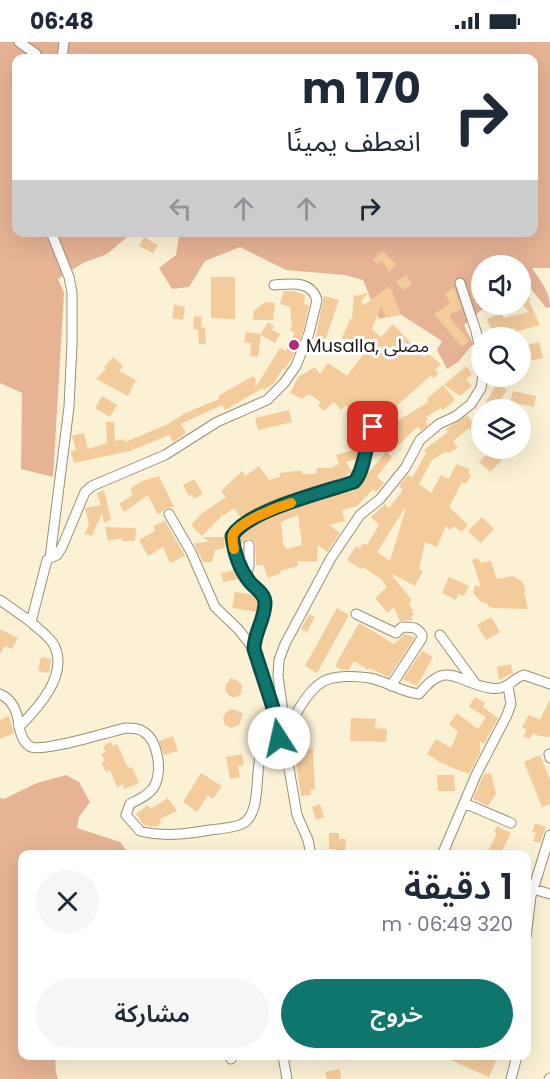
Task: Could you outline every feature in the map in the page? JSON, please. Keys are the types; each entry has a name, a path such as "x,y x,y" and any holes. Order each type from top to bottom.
{"street":[{"path":"19,42 36,54"},
{"path":"51,558 69,407 72,343 72,292 69,277 53,237"},
{"path":"31,622 47,560 57,555 62,547 85,492 92,486 165,454 217,422 267,400 284,382 302,354 317,300 315,292 308,287 295,283 274,285"},
{"path":"460,283 475,327"},
{"path":"278,727 283,712 278,676 282,651 331,558 360,515 380,499 405,468 420,440 439,424 456,416 471,404 481,387"},
{"path":"254,649 265,602 263,595 246,577 239,564 233,548 232,536 237,529 273,509 354,482 361,472 368,438 379,417"},
{"path":"169,514 191,552 215,607 235,625 254,649 278,727 297,815 310,850"},
{"path":"246,577 249,566 249,545"},
{"path":"0,600 31,622 54,644 57,656 57,669 45,698 19,727"},
{"path":"356,614 396,633 402,627 411,626 416,627 422,635 391,686"},
{"path":"235,625 258,629"},
{"path":"440,634 475,683"},
{"path":"281,740 302,705 325,680 344,677 373,678 410,693 419,694 438,676 450,675 491,688 508,686 520,675 550,684"},
{"path":"444,850 464,803 507,715 511,704 508,686"},
{"path":"0,694 8,698 18,718 24,741 31,747 66,743 126,728 145,733 156,749 158,777 149,793 130,804 126,815 140,831 187,834 244,823 250,818 252,811 262,746 268,738 281,740"},
{"path":"464,803 511,824"},
{"path":"531,903 550,835"},
{"path":"533,889 550,894"},
{"path":"284,1060 287,1079"},
{"path":"511,1079 516,1060"}],"shaded area":[{"path":"0,42 550,42 550,268 532,268 546,291 550,307 546,308 531,289 531,255 471,255 471,315 476,315 464,325 471,340 471,346 458,362 447,369 437,350 442,341 400,314 379,319 363,280 345,275 286,270 240,247 205,261 189,287 172,289 159,268 176,255 179,237 538,237 538,54 12,54 12,237 127,237 107,254 83,263 58,279 64,293 53,477 21,469 22,393 0,383"},
{"path":"66,775 79,782 90,802 79,817 77,828 120,842 126,850 18,850 18,1060 55,1060 58,1079 0,1079 0,798 4,799 37,783"}],"building":[{"path":"144,237 158,245 153,253 139,246"},
{"path":"382,251 396,264 389,272 382,261 377,264 373,260"},
{"path":"406,275 412,284 403,290 396,282"},
{"path":"211,277 235,277 235,319 211,318"},
{"path":"390,286 401,315 386,318 381,306 372,329 381,337 393,324 424,357 427,353 441,364 435,370 439,373 434,378 431,375 389,413 379,403 366,420 346,405 341,410 334,402 324,411 318,405 321,402 309,394 302,399 290,393 298,377 315,367 320,374 328,363 347,376 362,356 342,338 352,319 354,294 356,296 368,293 361,301 364,305"},
{"path":"454,287 462,309 449,315 470,341 462,347 434,314 450,303 445,294"},
{"path":"284,291 305,295 304,304 309,305 303,331 294,354 274,383 225,410 222,405 181,424 186,433 173,442 169,435 130,451 74,463 71,452 76,450 72,436 84,433 88,449 107,443 106,422 114,422 115,441 124,439 125,442 219,399 218,396 253,376 256,380 255,388 280,348 286,351 295,333 290,330 292,326 290,307 280,304"},
{"path":"324,296 339,300 326,338 318,352 310,348 316,335"},
{"path":"265,302 275,303 273,320 253,320 254,311"},
{"path":"174,305 185,307 183,320 172,318"},
{"path":"531,305 540,325 531,328 491,327 487,319 496,315 502,315 504,318 531,315"},
{"path":"194,316 202,317 201,327 205,328 206,344 199,344 198,330 193,329"},
{"path":"268,322 274,326 272,330 280,334 275,343 261,335 258,357 250,356 251,343 244,342 246,332 261,334"},
{"path":"539,342 543,358 531,361 531,344"},
{"path":"113,357 123,366 119,371 136,380 128,396 96,379"},
{"path":"466,366 471,373 466,379 471,387 460,396 444,385"},
{"path":"443,385 455,400 443,410 441,408 426,417 428,420 425,421 428,425 421,431 418,426 399,445 394,440 388,446 379,440 385,429 428,402 427,399"},
{"path":"495,387 507,390 501,399 488,399"},
{"path":"513,391 536,396 534,407 531,406 531,399 511,399"},
{"path":"102,396 117,405 110,417 95,408"},
{"path":"289,410 292,422 258,430 255,418"},
{"path":"467,415 471,420 471,431 469,428 453,441 458,448 449,453 445,452 432,460 419,484 431,493 441,475 449,479 456,464 470,469 468,473 471,475 466,484 462,482 449,507 468,525 461,532 454,526 450,530 446,526 437,547 425,542 419,569 423,571 415,586 390,573 412,600 409,602 414,615 411,616 413,620 400,621 394,607 388,613 375,598 387,587 381,579 347,560 356,546 360,548 363,543 367,545 379,525 371,517 385,504 389,508 403,490 399,486 408,475 412,478 426,453 424,450 448,432 446,429","holes":["406,508 390,561 377,552"]},
{"path":"357,449 357,459 346,462 352,472 341,479 285,498 241,518 234,508 223,516 221,512 221,517 202,536 191,525 201,514 226,497 221,491 242,471 245,476 259,466 269,480 280,477 280,473 302,471 302,474 316,474 317,468 331,468 339,464 336,455"},
{"path":"386,452 392,457 377,477 384,483 376,492 373,489 357,506 342,510 345,521 329,525 340,533 327,552 318,545 317,562 297,561 298,566 280,571 281,573 268,578 263,565 256,565 255,542 248,538 242,544 239,539 254,526 289,510 343,492 353,491","holes":["298,515 302,545 286,549 283,543 281,522"]},
{"path":"482,459 503,459 490,472 479,462"},
{"path":"159,476 174,507 166,508 158,515 148,495 124,512 119,504 133,495 130,489 142,481"},
{"path":"194,479 203,494 194,499 192,495 189,496 183,485"},
{"path":"104,490 111,519 104,523 102,513 92,536 84,535 89,524 85,508 101,505 97,493"},
{"path":"482,517 494,529 481,543 468,531"},
{"path":"165,521 185,556 170,563 163,547 148,556 139,540 155,531 153,526"},
{"path":"105,527 136,528 135,541 122,541 123,538 108,541"},
{"path":"203,537 224,537 225,548 215,550 212,562 203,562 195,546 195,543 209,542"},
{"path":"478,558 481,563 491,561 497,579 512,576 522,581 526,591 524,592 528,609 493,608 481,602 473,593 475,585 481,587 472,560"},
{"path":"234,570 239,579 223,582 221,573"},
{"path":"449,577 469,586 464,596 458,594 456,600 442,593"},
{"path":"235,592 254,595 258,601 257,612 232,608"},
{"path":"337,608 349,615 317,673 305,666"},
{"path":"309,614 315,617 307,632 301,629"},
{"path":"491,617 500,632 486,640 477,625"},
{"path":"359,623 394,644 405,634 415,637 389,677 369,668 368,670 354,661 349,670 342,670 335,666"},
{"path":"0,629 18,638 12,649 5,646 0,654"},
{"path":"422,651 433,657 417,686 403,679"},
{"path":"41,657 51,659 49,673 38,671"},
{"path":"511,664 513,673 499,680 497,667"},
{"path":"231,678 242,685 241,694 236,697 231,697 225,691"},
{"path":"475,697 485,703 483,707 498,718 484,744 480,741 480,753 469,774 443,764 427,754 436,739 451,748 458,732 449,724 457,713 478,729 486,717 469,707"},
{"path":"550,699 550,737 533,733 529,739 523,736 527,730 522,727 529,715 540,720"},
{"path":"232,709 243,713 239,725 231,728 225,725 223,719 225,713"},
{"path":"9,716 14,733 0,739 0,720"},
{"path":"351,718 376,719 375,728 387,729 386,742 350,741"},
{"path":"173,736 178,751 164,755 159,741"},
{"path":"111,742 113,746 117,744 128,768 132,767 139,783 124,789 123,784 117,787 110,770 106,772 101,763 105,761 101,754 106,752 103,746"},
{"path":"313,748 315,789 310,789 311,795 301,796 294,750"},
{"path":"242,754 244,765 238,766 240,777 230,779 226,757"},
{"path":"540,755 550,779 550,804 542,807 524,762"},
{"path":"201,773 222,786 213,799 208,795 197,812 183,802"},
{"path":"491,773 496,794 488,806 473,799 484,774"},
{"path":"437,775 454,775 455,791 438,791"},
{"path":"168,798 177,811 160,819 161,823 156,827 144,825 136,814 148,805 150,809"},
{"path":"320,804 324,817 316,820 312,807"},
{"path":"535,823 546,827 540,843 533,841 536,833 532,832"},
{"path":"497,826 511,833 502,850 488,850 497,833 494,832"},
{"path":"329,833 339,833 339,839 346,839 345,850 329,849"},
{"path":"451,1060 496,1060 489,1077"},
{"path":"340,1069 341,1079 327,1079 325,1072"}],"slow traffic":[{"path":"234,549 232,536 237,529 273,509 291,503"}],"place":[{"name":"Musalla, مصلى","path":"294,345"}],"route":[{"path":"279,738 276,717 254,649 265,602 263,595 249,581 239,564 233,548 232,536 237,529 273,509 354,482 361,472 365,448 373,427"}]}
